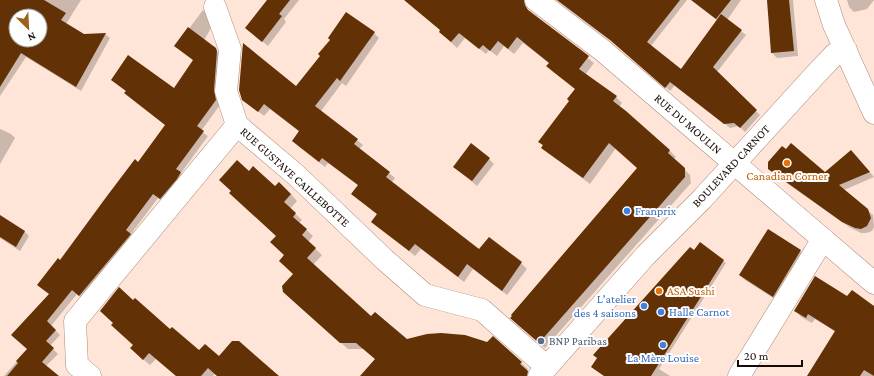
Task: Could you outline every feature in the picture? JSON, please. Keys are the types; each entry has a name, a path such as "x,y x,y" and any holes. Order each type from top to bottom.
{"street":[{"name":"RUE DU MOULIN","path":"536,0 602,50 874,283"},
{"path":"826,0 834,25 874,113"},
{"path":"215,7 230,49 226,91 237,125"},
{"name":"BOULEVARD CARNOT","path":"543,371 641,260 702,199 821,68 835,54 846,50"},
{"name":"RUE GUSTAVE CAILLEBOTTE","path":"78,372 75,321 237,125 296,175 385,260 425,295 482,310 543,371"},
{"path":"739,376 823,239"}],"building":[{"path":"0,0 44,0 66,13 61,20 84,34 106,33 76,87 21,53 0,87"},
{"path":"267,0 290,0 279,14 282,16 262,42 245,28"},
{"path":"404,0 524,0 528,10 589,56 579,69 617,96 613,101 670,150 668,153 685,168 685,177 539,343 510,318 512,316 511,315 637,168 609,143 583,178 541,148 543,145 538,142 569,101 567,99 575,89 546,66 549,63 517,37 508,49 498,41 490,51 483,45 479,49 459,33 451,42 439,32 440,30"},
{"path":"557,0 680,0 647,42 681,69 721,14 742,30 713,67 757,110 740,128 734,123 724,124 670,82 665,88 610,40"},
{"path":"691,0 731,0 716,19"},
{"path":"767,0 789,0 794,51 771,53"},
{"path":"346,12 375,32 340,81 337,78 315,106 358,139 354,144 390,172 386,177 479,249 489,237 522,262 502,291 467,264 458,277 415,244 409,251 371,222 377,214 351,194 358,185 322,158 319,162 292,141 299,131 264,104 258,112 242,100 239,90 243,43 296,86 320,56 318,54 330,40 328,38"},
{"path":"188,27 216,48 217,51 214,90 216,100 197,126 204,131 176,169 181,172 177,179 160,199 153,194 126,230 131,234 79,296 72,290 47,321 56,330 46,341 54,348 42,362 59,376 7,376 18,363 16,361 27,349 11,335 49,294 37,285 58,258 60,260 135,159 138,162 165,125 124,93 126,91 111,80 128,55 174,88 193,60 174,46"},
{"path":"471,143 490,158 472,181 453,167"},
{"path":"791,143 825,172 851,150 870,172 839,185 868,209 871,218 867,226 861,229 842,222 768,169 768,162 782,146 786,149"},
{"path":"237,160 249,171 253,166 275,186 279,182 291,194 284,202 296,213 293,217 307,229 302,235 316,248 307,258 371,316 375,312 407,339 427,334 441,333 465,335 487,342 493,336 522,362 520,364 528,371 527,376 360,376 375,359 356,343 340,343 283,292 282,286 293,274 279,261 284,255 270,242 276,236 229,193 231,191 219,180"},
{"path":"0,215 25,231 16,247 0,237"},
{"path":"768,229 801,250 773,297 739,275"},
{"name":"Halle Carnot","path":"700,242 724,260 651,376 604,376 591,367 597,358 593,355 690,247 694,250"},
{"path":"815,276 847,296 852,290 874,306 874,376 864,370 860,376 807,376 835,331 808,314 806,318 794,311"},
{"path":"119,287 133,300 135,298 170,329 172,327 199,350 205,344 219,356 232,341 239,341 279,376 217,376 208,368 201,376 176,376 149,353 143,360 130,348 133,345 111,325 113,323 100,311"}],"place":[{"name":"Canadian Corner","path":"787,163"},
{"name":"Franprix","path":"627,211"},
{"name":"ASA Sushi","path":"659,291"},
{"name":"L'atelier des 4 saisons","path":"644,306"},
{"name":"Halle Carnot","path":"661,312"},
{"name":"BNP Paribas","path":"541,341"},
{"name":"La Mère Louise","path":"663,345"}]}
